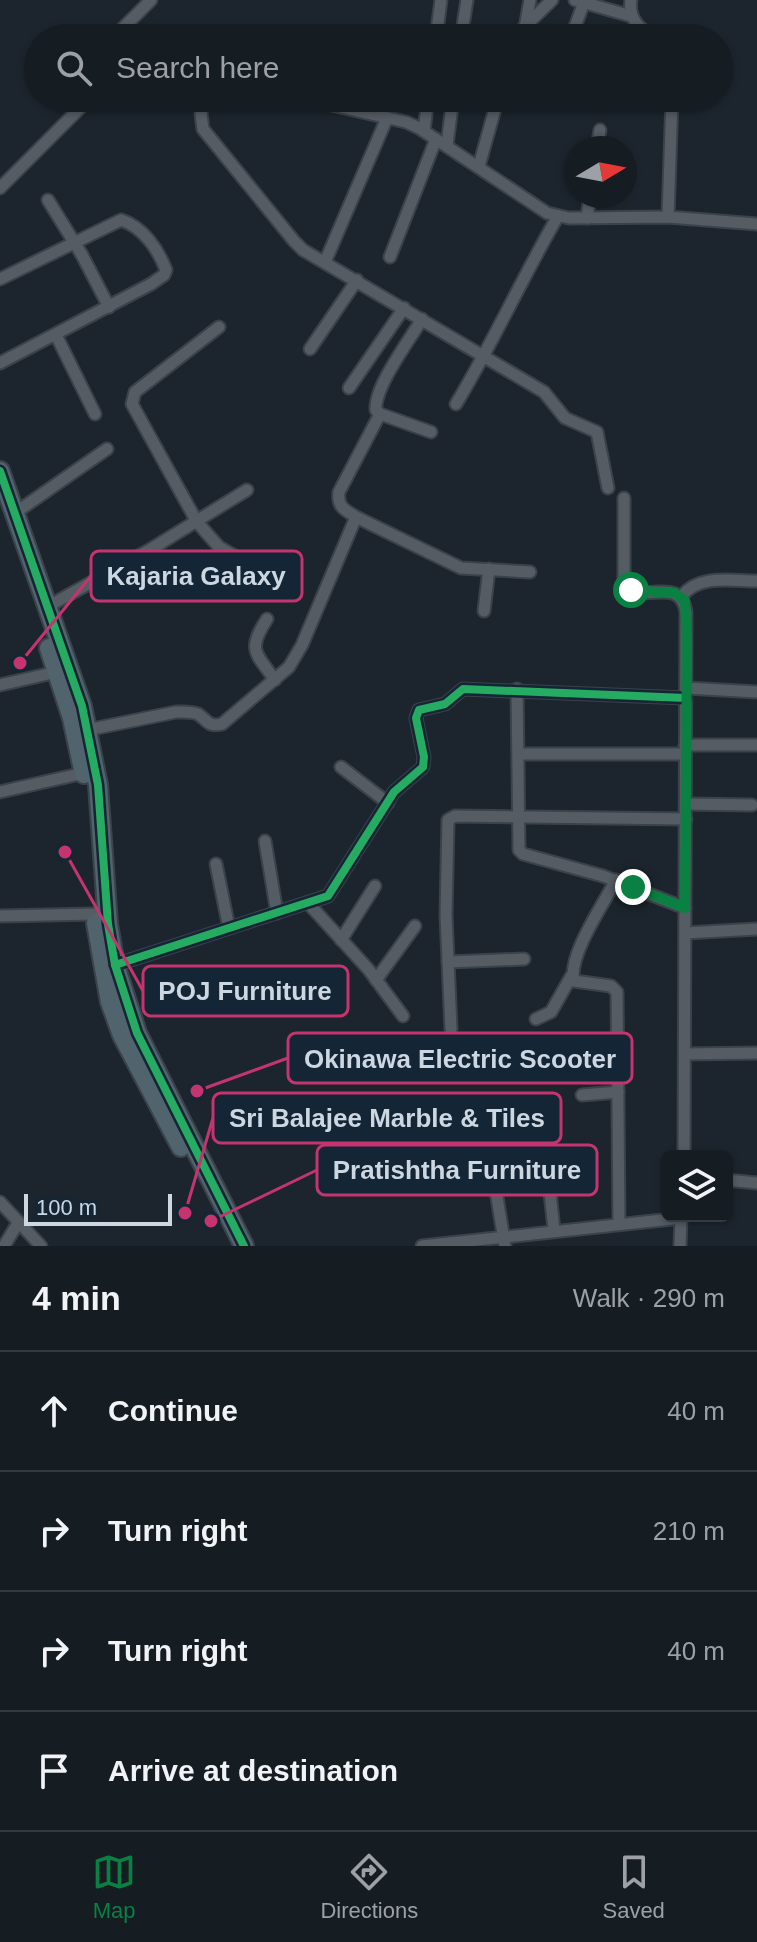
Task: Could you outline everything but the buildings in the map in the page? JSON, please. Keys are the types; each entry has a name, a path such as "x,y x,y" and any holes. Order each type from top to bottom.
{"highway":[{"path":"0,471 8,509 72,718 84,773 95,914 103,971 122,1035 231,1246"},
{"path":"8,509 69,667 87,730 98,785 108,924 115,965 137,1033 244,1246"}],"street":[{"path":"127,24 151,0"},
{"path":"438,24 441,0"},
{"path":"463,24 467,0"},
{"path":"526,24 530,0"},
{"path":"529,24 552,0"},
{"path":"631,0 631,16"},
{"path":"574,24 580,1 631,16 637,24"},
{"path":"0,188 76,112"},
{"path":"203,112 203,129 294,241 544,392 565,418 597,432 608,488"},
{"path":"361,112 406,122 424,131 547,213 587,218 668,217 757,224"},
{"path":"424,131 426,112"},
{"path":"390,257 442,142 450,112"},
{"path":"479,166 494,112"},
{"path":"668,217 672,112"},
{"path":"325,262 387,118"},
{"path":"599,136 600,130"},
{"path":"48,200 109,307"},
{"path":"587,218 588,208"},
{"path":"456,404 485,357 527,269 558,216"},
{"path":"0,279 121,220 141,232 161,257 166,270 164,275 109,307 0,363"},
{"path":"310,349 357,280"},
{"path":"349,388 404,308"},
{"path":"422,319 380,390 376,410 431,432"},
{"path":"219,327 135,392 132,399 137,415 197,522 219,547 252,566"},
{"path":"56,335 95,414"},
{"path":"380,414 339,492 341,508 461,568 530,572"},
{"path":"8,509 107,449"},
{"path":"47,607 247,490"},
{"path":"624,498 624,584 631,590 682,596"},
{"path":"87,730 176,712 191,712 214,726 222,724 289,667 302,645 356,517"},
{"path":"484,611 489,569"},
{"path":"682,596 689,587 701,581 757,581"},
{"path":"682,596 686,612 684,1150"},
{"path":"267,619 254,639 254,647 275,680"},
{"path":"0,685 57,672"},
{"path":"115,965 332,893 400,785 423,767 424,757 416,718 419,710 445,704 463,689 757,692"},
{"path":"517,689 518,843 523,854 616,880 685,908"},
{"path":"519,754 757,745"},
{"path":"341,767 388,803"},
{"path":"0,792 84,773"},
{"path":"686,804 752,805"},
{"path":"451,1029 446,872 448,820 455,816 686,819"},
{"path":"265,841 277,913"},
{"path":"216,864 229,928"},
{"path":"536,1019 551,1012 572,975 577,953 616,880"},
{"path":"341,940 375,886"},
{"path":"308,903 376,980 403,1016"},
{"path":"0,916 95,914"},
{"path":"376,980 415,926"},
{"path":"685,933 757,929"},
{"path":"448,962 524,959"},
{"path":"572,975 574,981 579,983 611,986 617,992 619,1224"},
{"path":"685,1054 757,1053"},
{"path":"582,1095 618,1092"},
{"path":"548,1173 554,1230"},
{"path":"494,1179 504,1241"},
{"path":"733,1181 757,1183"},
{"path":"0,1202 41,1246"},
{"path":"422,1246 504,1241 554,1230 661,1219"},
{"path":"680,1246 681,1222"},
{"path":"4,1246 18,1223"}],"cycle path":[{"path":"0,471 82,706 98,785 108,924 115,965 137,1033 244,1246"},
{"path":"115,965 328,896 394,792 423,767 424,757 416,718 419,710 445,704 463,689 686,698"}],"place":[{"name":"Kajaria Galaxy","path":"20,663"},
{"name":"POJ Furniture","path":"65,852"},
{"name":"Okinawa Electric Scooter","path":"197,1091"},
{"name":"Sri Balajee Marble & Tiles","path":"185,1213"},
{"name":"Pratishtha Furniture","path":"211,1221"}],"route":[{"path":"631,590 675,593 685,601 685,908 633,887"}]}
